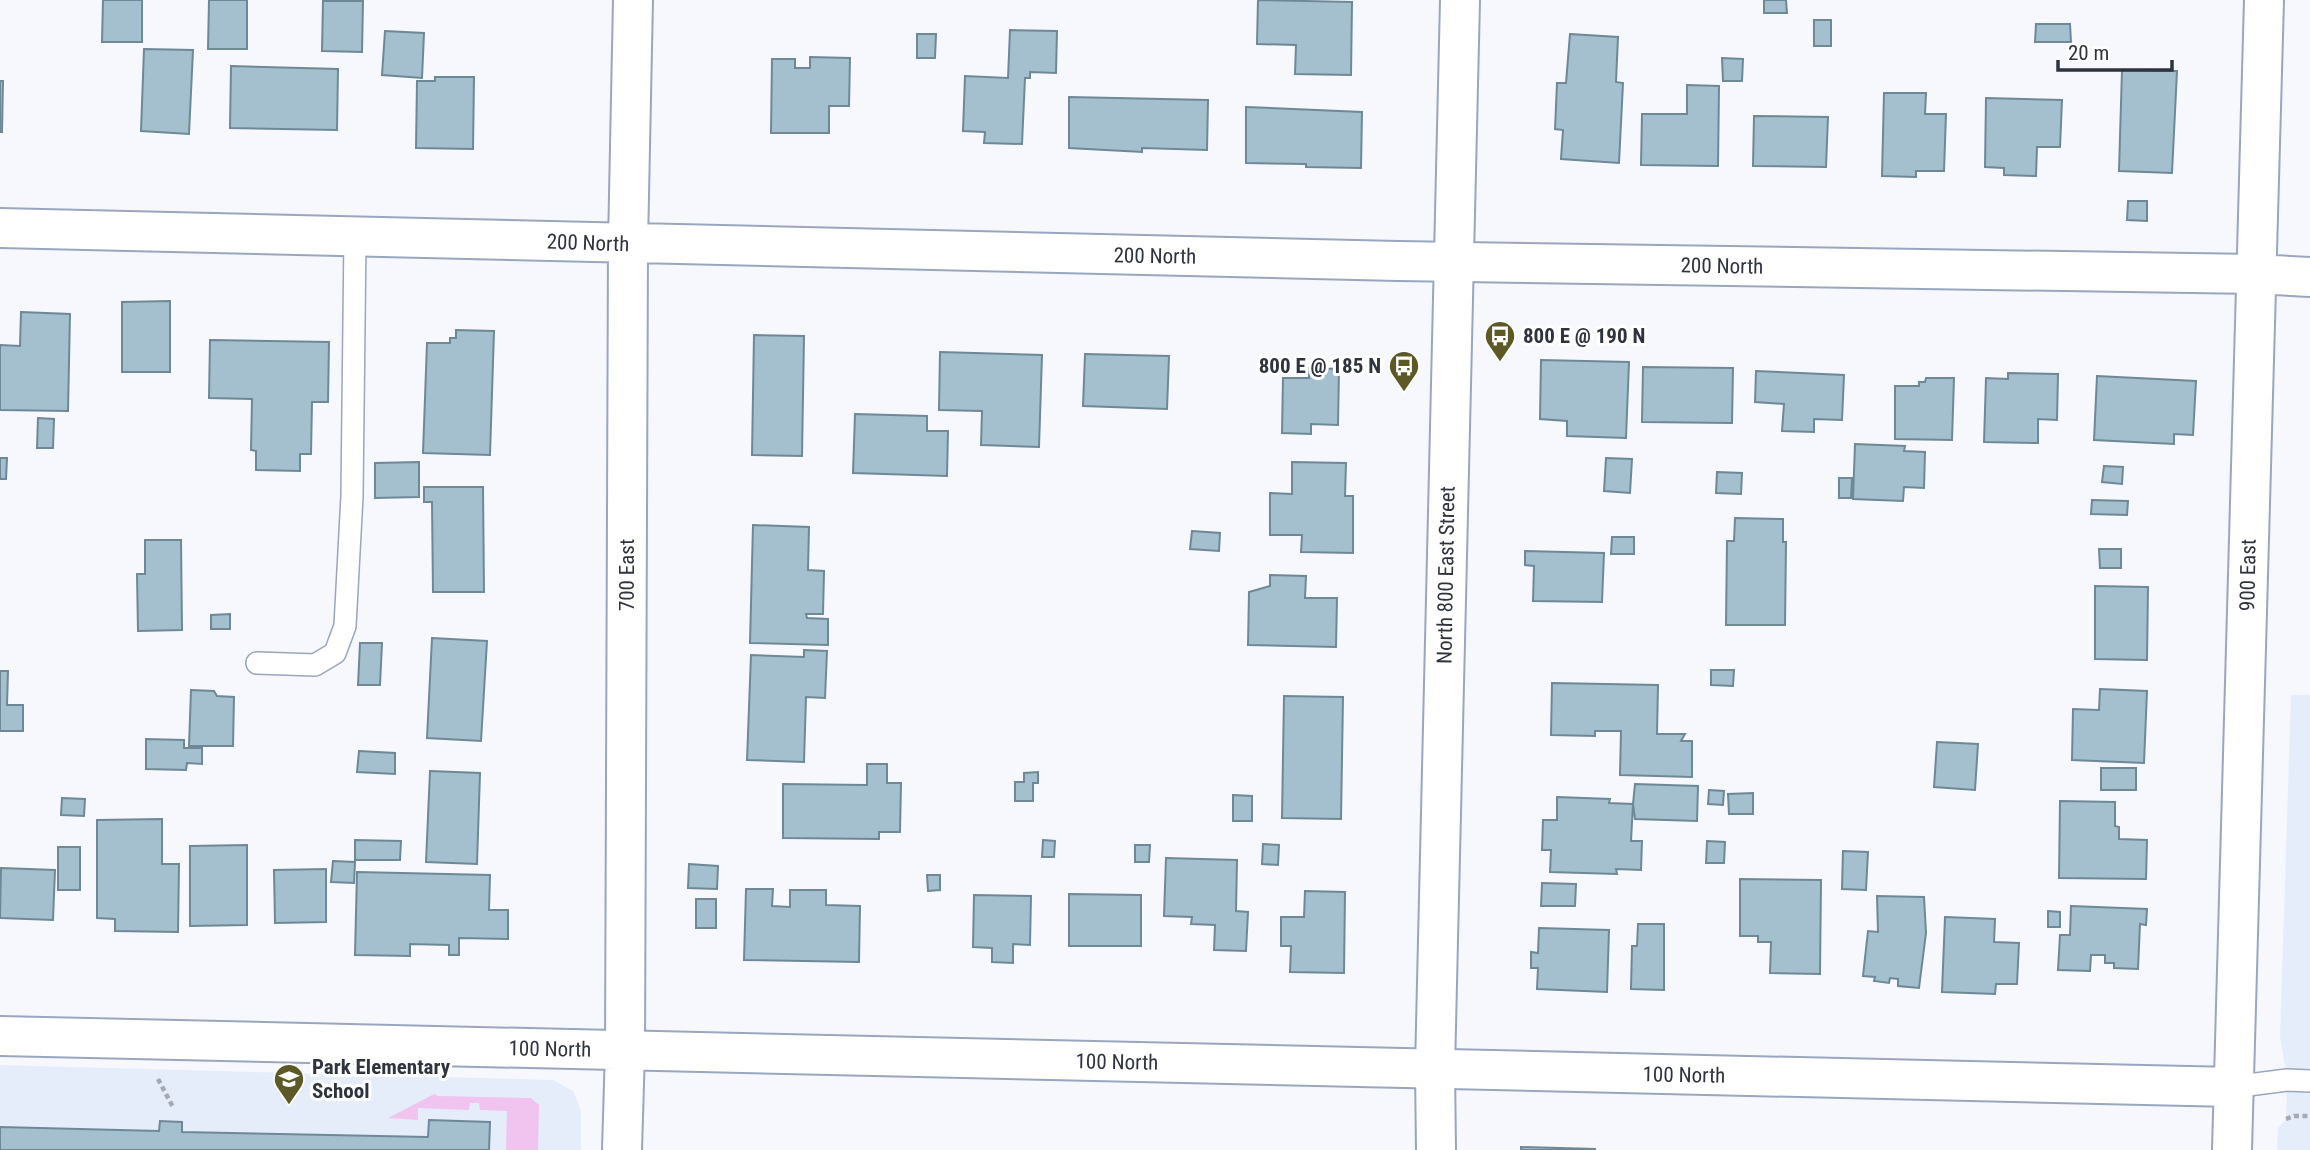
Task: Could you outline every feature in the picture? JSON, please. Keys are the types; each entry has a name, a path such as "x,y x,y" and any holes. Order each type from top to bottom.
{"street":[{"name":"700 East","path":"622,1150 625,1050 628,244 633,0"},
{"name":"North 800 East Street","path":"1436,1150 1435,1069 1460,0"},
{"name":"900 East","path":"2232,1150 2264,0"},
{"name":"200 North","path":"0,228 628,244 2310,277"},
{"name":"100 North","path":"0,1036 2233,1087"}],"lane":[{"path":"257,663 315,666 335,653 345,626 352,496 355,237"},
{"path":"2233,1087 2287,1080 2310,1081"}],"path":[{"path":"152,1068 174,1109"},
{"path":"2286,1119 2310,1116"}],"shaded area":[{"path":"2291,695 2310,695 2310,1150 2277,1150 2278,1128 2286,1119 2287,1080 2280,1036"},
{"name":"Park Elementary School","path":"0,1065 553,1080 573,1091 577,1100 581,1112 581,1150 0,1150"},
{"path":"434,1094 531,1098 539,1105 538,1150 506,1150 507,1111 480,1110 479,1103 470,1103 469,1110 418,1108 418,1120 388,1118"}],"building":[{"path":"103,0 142,0 142,42 102,42"},
{"path":"209,0 247,0 247,49 208,49"},
{"path":"1258,0 1352,2 1351,75 1295,74 1296,45 1257,44"},
{"path":"1764,0 1786,0 1787,13 1764,13"},
{"path":"323,1 363,1 362,52 322,51"},
{"path":"1814,20 1831,20 1831,46 1814,46"},
{"path":"2036,24 2070,24 2071,42 2035,42"},
{"path":"1010,30 1057,31 1056,73 1030,72 1030,78 1025,78 1022,144 984,143 985,132 963,131 965,76 1008,78"},
{"path":"385,31 424,33 422,78 382,75"},
{"path":"917,34 936,34 935,58 917,58"},
{"path":"1570,34 1618,37 1616,82 1623,83 1619,163 1561,159 1563,130 1555,129 1557,83 1566,83"},
{"path":"144,49 193,50 189,134 141,131"},
{"path":"810,57 850,58 849,106 829,106 829,133 771,133 772,59 795,59 795,68 810,68"},
{"path":"1722,58 1743,59 1742,81 1723,81"},
{"path":"231,66 338,69 337,130 230,128"},
{"path":"2122,70 2177,71 2172,173 2119,171"},
{"path":"435,77 474,77 473,149 416,148 417,81 435,81"},
{"path":"0,81 3,81 2,132 0,132"},
{"path":"1687,85 1719,86 1718,166 1641,165 1642,114 1687,114"},
{"path":"1884,93 1926,93 1925,114 1946,114 1944,171 1916,171 1916,177 1882,176"},
{"path":"1069,97 1208,100 1207,150 1142,148 1142,152 1069,148"},
{"path":"1986,98 2062,100 2060,147 2037,147 2036,176 2004,175 2004,168 1985,167"},
{"path":"1246,107 1362,112 1361,168 1246,163"},
{"path":"1754,116 1828,117 1826,167 1753,166"},
{"path":"2128,201 2147,201 2147,221 2127,220"},
{"path":"170,301 170,372 122,372 122,302"},
{"path":"21,312 70,314 68,411 0,410 0,345 20,346"},
{"path":"456,330 494,331 490,455 423,453 427,343 450,343 450,338 456,338"},
{"path":"754,335 804,336 802,456 752,455"},
{"path":"210,340 329,342 328,402 312,402 311,454 300,454 300,471 256,470 256,451 251,450 252,399 209,398"},
{"path":"940,352 1042,355 1039,447 981,445 982,411 939,410"},
{"path":"1085,354 1169,356 1167,409 1083,406"},
{"path":"1541,360 1629,362 1626,438 1567,436 1567,421 1540,419"},
{"path":"1643,367 1733,368 1732,423 1642,422"},
{"path":"1309,368 1339,369 1338,425 1311,424 1311,434 1282,433 1283,378 1309,378"},
{"path":"1756,371 1844,375 1842,420 1814,419 1814,432 1782,431 1784,404 1755,402"},
{"path":"2008,373 2058,374 2057,420 2038,419 2038,443 1984,442 1986,378 2008,379"},
{"path":"2097,376 2196,381 2193,435 2174,434 2174,444 2094,440"},
{"path":"1926,378 1954,378 1952,440 1895,439 1895,386 1919,386 1919,382 1925,382"},
{"path":"855,414 927,416 927,431 948,431 947,476 853,473"},
{"path":"38,418 54,419 53,448 37,448"},
{"path":"1855,444 1905,446 1904,451 1925,452 1924,488 1904,487 1903,501 1853,499"},
{"path":"0,458 7,458 6,479 0,479"},
{"path":"1606,458 1632,459 1630,493 1604,491"},
{"path":"419,462 419,497 375,498 375,463"},
{"path":"1292,462 1346,463 1345,496 1353,496 1353,553 1301,552 1302,535 1270,535 1270,493 1292,494"},
{"path":"2104,466 2123,467 2122,484 2102,482"},
{"path":"1717,472 1742,473 1741,494 1716,493"},
{"path":"1839,478 1852,478 1851,498 1839,498"},
{"path":"424,487 483,487 484,592 433,592 432,502 424,502"},
{"path":"2092,500 2128,501 2127,515 2091,514"},
{"path":"1735,518 1783,519 1783,542 1786,542 1785,625 1726,625 1727,541 1734,541"},
{"path":"753,525 809,527 808,570 824,571 823,614 806,614 807,618 828,619 828,645 750,643"},
{"path":"1192,531 1220,533 1219,551 1190,549"},
{"path":"1612,537 1634,537 1634,554 1611,554"},
{"path":"145,540 181,540 182,630 138,631 137,574 145,574"},
{"path":"2099,549 2121,549 2121,568 2100,568"},
{"path":"1525,551 1604,553 1602,602 1533,601 1534,566 1525,565"},
{"path":"1270,575 1306,576 1305,598 1337,598 1336,647 1248,645 1249,592 1270,586"},
{"path":"2095,586 2148,587 2147,660 2095,659"},
{"path":"230,614 230,629 211,629 211,615"},
{"path":"432,638 487,641 481,741 427,738"},
{"path":"360,643 382,643 380,685 358,685"},
{"path":"804,650 827,651 825,698 806,697 804,762 747,760 751,655 804,657"},
{"path":"1711,670 1734,670 1733,686 1711,685"},
{"path":"0,671 8,671 7,705 23,705 23,731 0,731"},
{"path":"1552,683 1658,685 1657,734 1685,734 1681,741 1692,741 1692,777 1620,775 1621,731 1595,731 1595,736 1551,735"},
{"path":"2100,689 2147,691 2144,763 2072,760 2073,709 2099,710"},
{"path":"191,690 214,691 217,696 234,697 233,746 189,746"},
{"path":"1284,696 1343,697 1341,819 1282,818"},
{"path":"146,739 184,740 184,748 202,748 202,764 187,763 186,770 146,769"},
{"path":"1937,742 1978,744 1975,790 1934,787"},
{"path":"359,751 395,753 395,774 357,772"},
{"path":"867,764 887,764 887,783 901,783 900,832 879,832 879,839 783,838 783,784 867,785"},
{"path":"2101,768 2136,768 2136,790 2101,790"},
{"path":"430,771 480,773 477,864 426,862"},
{"path":"1038,772 1038,783 1033,783 1033,801 1015,801 1015,782 1024,782 1024,773"},
{"path":"1635,784 1698,786 1697,821 1635,819"},
{"path":"1709,790 1724,791 1723,805 1708,804"},
{"path":"1753,793 1753,814 1729,814 1728,794"},
{"path":"1233,795 1252,796 1252,821 1233,821"},
{"path":"1557,797 1610,799 1609,803 1633,804 1631,841 1642,841 1641,870 1616,869 1617,874 1550,872 1551,850 1542,850 1543,820 1557,820"},
{"path":"62,798 85,799 84,816 61,815"},
{"path":"2060,801 2115,802 2115,826 2119,827 2119,839 2147,840 2146,879 2059,878"},
{"path":"162,819 162,864 179,864 178,932 115,931 115,919 97,918 97,820"},
{"path":"355,840 401,841 400,860 355,860"},
{"path":"1043,840 1055,841 1054,857 1042,857"},
{"path":"1707,841 1725,842 1724,863 1706,863"},
{"path":"1263,844 1279,845 1278,865 1262,864"},
{"path":"247,845 247,925 190,926 190,846"},
{"path":"1135,845 1150,845 1149,862 1135,862"},
{"path":"58,847 80,847 80,890 58,890"},
{"path":"1843,851 1868,852 1866,890 1842,889"},
{"path":"1166,858 1237,860 1236,911 1248,912 1246,951 1214,950 1215,925 1191,924 1192,917 1164,916"},
{"path":"333,861 355,862 354,883 331,882"},
{"path":"689,864 718,866 717,889 688,888"},
{"path":"1,868 55,870 53,920 0,918"},
{"path":"326,869 326,922 275,923 274,870"},
{"path":"357,872 490,875 489,910 508,910 508,939 459,938 459,955 449,955 449,945 410,944 410,956 355,955"},
{"path":"927,875 940,875 940,890 928,891"},
{"path":"1740,879 1821,880 1820,974 1770,973 1771,942 1758,942 1758,936 1740,936"},
{"path":"1542,883 1576,884 1575,906 1541,906"},
{"path":"746,889 773,889 772,906 790,907 790,890 826,890 826,905 860,906 859,962 744,960"},
{"path":"1305,891 1345,892 1344,973 1290,972 1291,946 1281,946 1281,917 1304,917"},
{"path":"1069,894 1141,895 1141,946 1069,946"},
{"path":"974,895 1031,896 1030,945 1013,944 1013,963 992,962 992,948 973,947"},
{"path":"1877,896 1924,897 1926,933 1919,988 1898,986 1898,979 1890,978 1889,983 1874,981 1875,977 1863,976 1868,931 1878,932"},
{"path":"696,899 716,899 716,928 696,928"},
{"path":"2071,906 2147,909 2146,925 2140,924 2138,969 2114,968 2114,963 2105,963 2105,955 2091,955 2090,971 2058,970 2060,935 2070,935"},
{"path":"2048,911 2060,912 2060,927 2048,927"},
{"path":"1945,917 1995,919 1994,942 2019,943 2017,984 1996,984 1995,994 1942,992"},
{"path":"1638,924 1664,924 1664,990 1631,989 1632,946 1637,946"},
{"path":"1539,928 1609,930 1607,992 1537,989 1538,968 1531,968 1531,952 1538,953"},
{"path":"429,1120 490,1122 489,1150 0,1150 0,1127 159,1131 160,1121 182,1122 182,1132 428,1137"},
{"path":"1521,1147 1595,1149 1595,1150 1521,1150"}],"place":[{"name":"800 E @ 190 N","path":"1500,363"},
{"name":"800 E @ 185 N","path":"1404,393"},
{"name":"Park Elementary School","path":"289,1106"}]}
